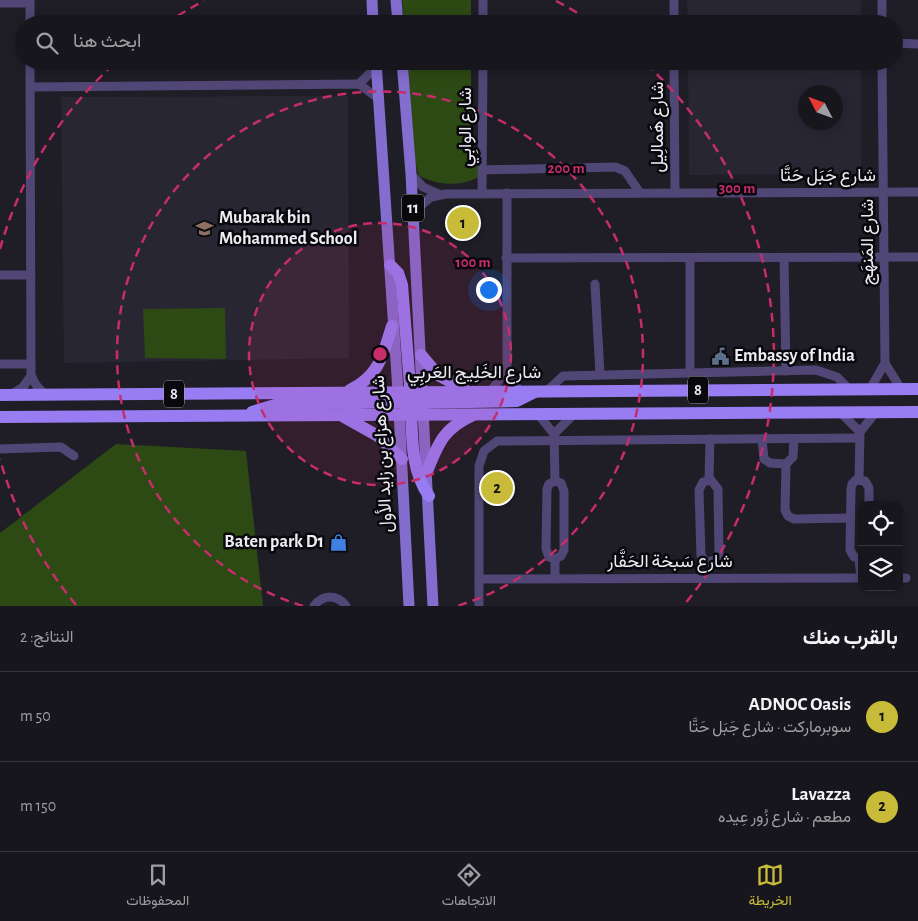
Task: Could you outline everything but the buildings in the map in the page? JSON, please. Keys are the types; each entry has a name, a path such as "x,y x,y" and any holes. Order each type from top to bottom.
{"highway":[{"path":"390,265 398,273 402,285 416,467 419,480 429,496"},
{"path":"347,391 362,384 372,376 380,363 392,326"},
{"path":"421,356 438,375 469,391"},
{"name":"شارع الخَلِيج العَربِي","path":"0,417 341,416 469,391 912,388"},
{"name":"شارع الخَلِيج العَربِي","path":"6,394 46,396 347,391 476,414 918,412"},
{"path":"246,415 275,405 517,401 541,391"},
{"path":"428,469 439,443 448,431 476,414"},
{"path":"341,416 378,436 402,459"}],"main road":[{"path":"372,0 373,15"},
{"path":"396,0 397,15"},
{"name":"شارع هزاع بن زايد الأول","path":"377,70 390,265 392,326 428,469 433,606"},
{"name":"شارع هزاع بن زايد الأول","path":"403,70 411,174 421,356 402,459 409,606"}],"street":[{"path":"483,0 483,15"},
{"path":"674,0 674,15"},
{"path":"882,0 882,15"},
{"path":"0,3 30,1 30,15"},
{"path":"903,43 918,44"},
{"path":"6,394 23,387 31,376 30,70"},
{"path":"359,84 371,70"},
{"name":"شارع الوابِي","path":"482,193 483,70"},
{"name":"شارع هَمالِيل","path":"674,70 675,193"},
{"name":"شارع المَنهَج","path":"870,389 885,362 882,70"},
{"path":"30,87 359,84 379,99"},
{"path":"482,170 615,167 625,171 640,193"},
{"path":"411,174 423,187 439,194"},
{"name":"شارع جَبَل حَتَّا","path":"439,194 918,192"},
{"path":"506,193 507,369 519,391"},
{"path":"413,212 424,201 439,194"},
{"path":"506,258 918,257"},
{"path":"690,258 690,373"},
{"path":"784,258 786,372"},
{"path":"0,275 31,275"},
{"path":"595,284 600,374"},
{"path":"885,362 912,388"},
{"path":"0,364 31,364"},
{"path":"491,391 507,369"},
{"path":"541,391 563,376 816,370 837,377 849,389"},
{"path":"31,376 46,396"},
{"path":"840,412 859,435"},
{"path":"859,479 859,435 876,412"},
{"path":"536,414 554,437 555,481"},
{"path":"554,437 574,414"},
{"path":"479,606 479,471 482,455 488,447 502,440 554,437 794,439 859,435"},
{"path":"708,480 710,439"},
{"path":"762,439 764,459 770,463 786,464"},
{"path":"794,439 793,457 786,464 785,510 788,516 794,519 850,518"},
{"path":"0,449 61,448 74,456"},
{"path":"859,479 868,485 869,501"},
{"path":"858,558 850,553 850,518 851,486 859,479"},
{"path":"708,480 718,486 718,556 714,561 709,562 704,560 701,555 699,493 701,484 708,480"},
{"path":"555,481 561,483 564,491 564,550 561,556 554,559 547,554 546,549 547,489 549,484 555,481"},
{"path":"554,559 555,579"},
{"path":"708,578 709,562"},
{"name":"شارع سَبخة الحَفَّار","path":"479,579 858,578"},
{"path":"314,606 322,598 331,597 339,599 346,606"}],"shaded area":[{"path":"687,0 861,0 861,15 688,15"},
{"path":"688,70 861,70 861,174 689,175"},
{"name":"Mubarak bin Mohammed School","path":"348,96 349,358 64,363 61,97"}],"green space":[{"path":"402,0 471,0 471,15 403,15"},
{"path":"408,70 471,70 471,161 479,162 480,170 477,178 455,184 433,181 419,176 415,162"},
{"path":"225,308 226,359 145,358 143,309"},
{"path":"116,444 246,451 263,606 0,606 0,533"}],"place":[{"name":"ADNOC Oasis","path":"463,223"},
{"name":"Mubarak bin Mohammed School","path":"205,228"},
{"name":"Embassy of India","path":"720,356"},
{"name":"Lavazza","path":"497,488"},
{"name":"Baten park D1","path":"338,542"}]}
